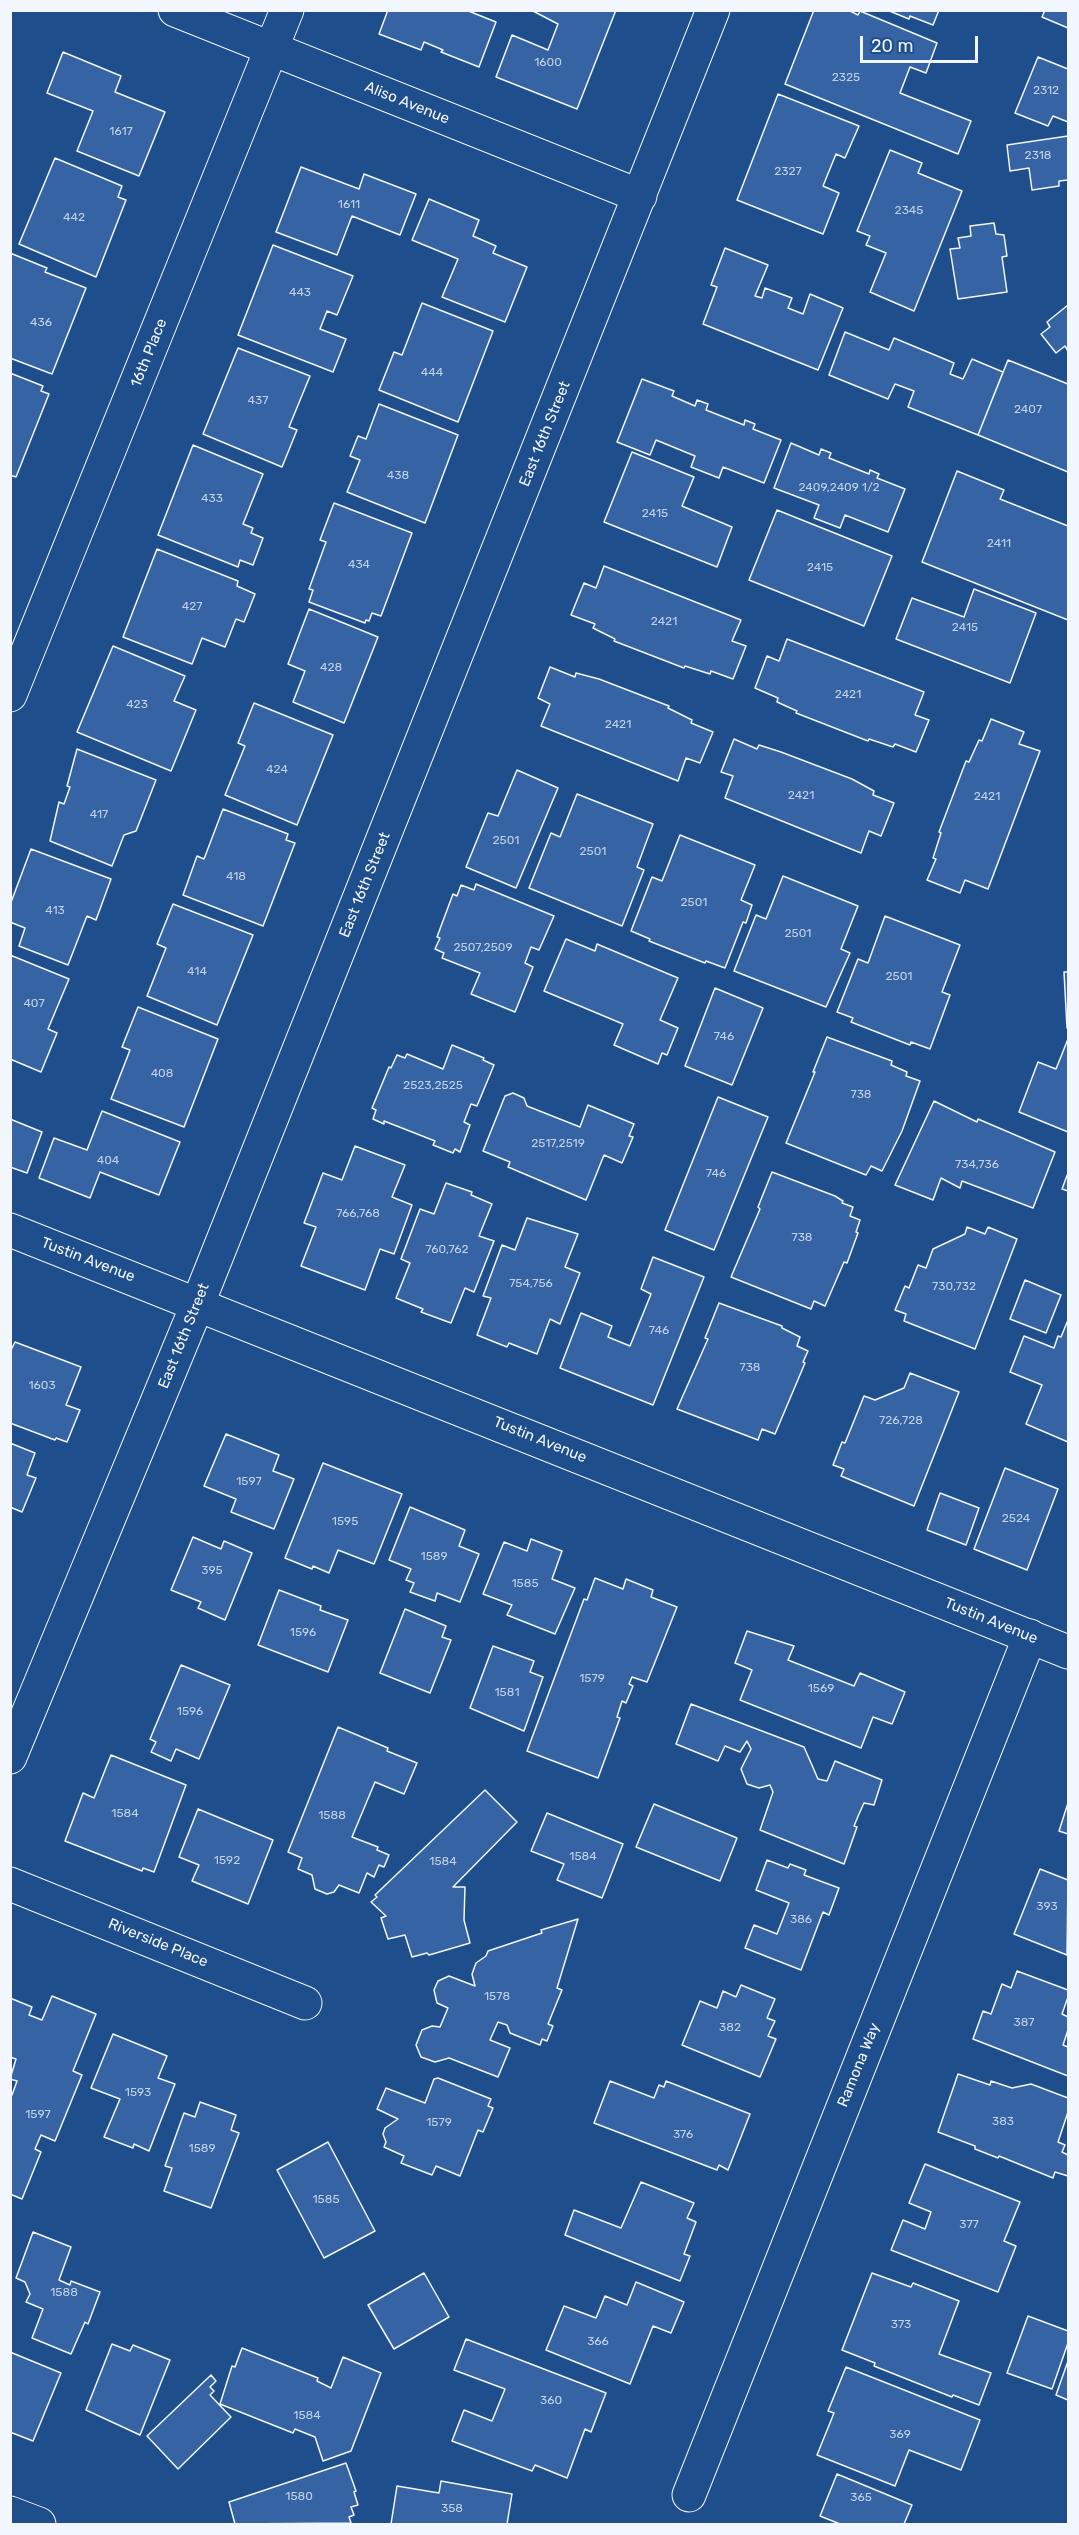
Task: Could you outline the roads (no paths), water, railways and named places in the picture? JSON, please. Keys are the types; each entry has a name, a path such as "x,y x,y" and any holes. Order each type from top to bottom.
{"street":[{"name":"Aliso Avenue","path":"175,10 640,196"},
{"name":"16th Place","path":"10,695 287,10"},
{"name":"East 16th Street","path":"10,1757 198,1303 713,10"},
{"name":"Tustin Avenue","path":"10,1230 198,1303 1068,1652"},
{"name":"Ramona Way","path":"689,2495 1030,1636"},
{"name":"Riverside Place","path":"10,1884 305,2003"},
{"path":"10,2513 39,2524"}]}
